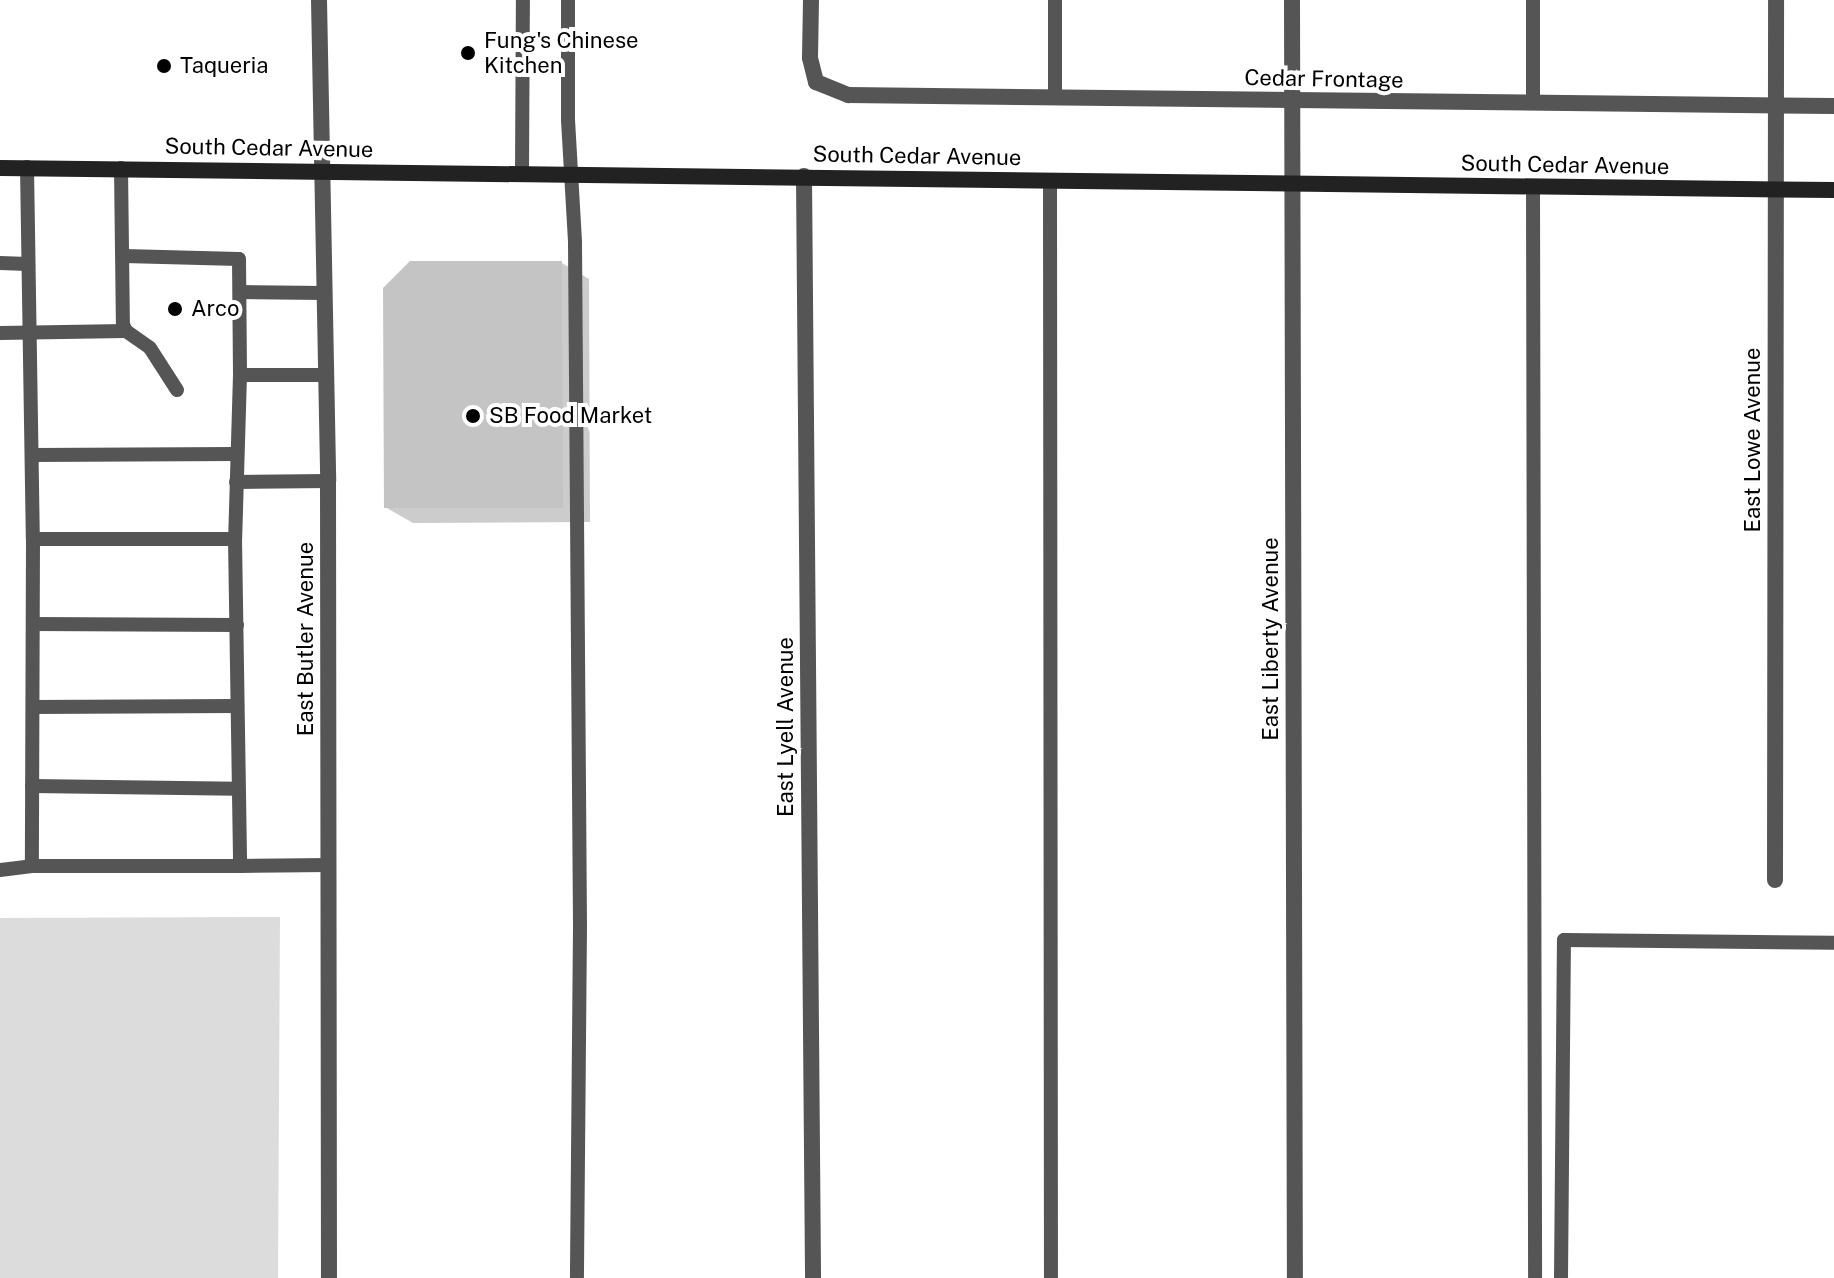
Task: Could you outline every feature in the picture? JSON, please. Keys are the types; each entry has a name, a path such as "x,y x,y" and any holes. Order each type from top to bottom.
{"main road":[{"name":"South Cedar Avenue","path":"0,168 1834,190"}],"street":[{"name":"East Butler Avenue","path":"319,0 328,481 329,1278"},
{"name":"Cedar Frontage","path":"811,0 810,58 816,82 848,95 1834,106"},
{"name":"East Liberty Avenue","path":"1292,0 1295,1278"},
{"name":"East Lowe Avenue","path":"1775,880 1776,0"},
{"name":"East Lyell Avenue","path":"804,176 813,1278"}],"lane":[{"path":"522,172 523,0"},
{"path":"568,0 575,259 580,910 577,1278"},
{"path":"1055,0 1055,98"},
{"path":"1533,0 1533,103"},
{"path":"27,167 33,539 32,866"},
{"path":"121,168 124,256 121,317 126,331 150,348 177,390"},
{"path":"1050,181 1051,1278"},
{"path":"1533,187 1535,1278"},
{"path":"124,256 239,259 240,375 235,539 240,866"},
{"path":"0,263 28,264"},
{"path":"240,292 324,293"},
{"path":"0,333 126,331"},
{"path":"240,375 325,375"},
{"path":"32,455 236,454"},
{"path":"236,482 328,481"},
{"path":"33,539 235,539"},
{"path":"33,624 237,625"},
{"path":"33,707 237,706"},
{"path":"32,786 237,789"},
{"path":"0,870 32,866 329,865"},
{"path":"1561,1278 1564,940 1834,943"}],"shaded area":[{"path":"280,917 278,1278 0,1278 0,918"}],"building":[{"name":"SB Food Market","path":"410,261 562,261 563,508 384,508 383,288"}],"place":[{"name":"Fung's Chinese Kitchen","path":"468,53"},
{"name":"Taqueria","path":"164,66"},
{"name":"Arco","path":"175,309"},
{"name":"SB Food Market","path":"473,416"}]}
